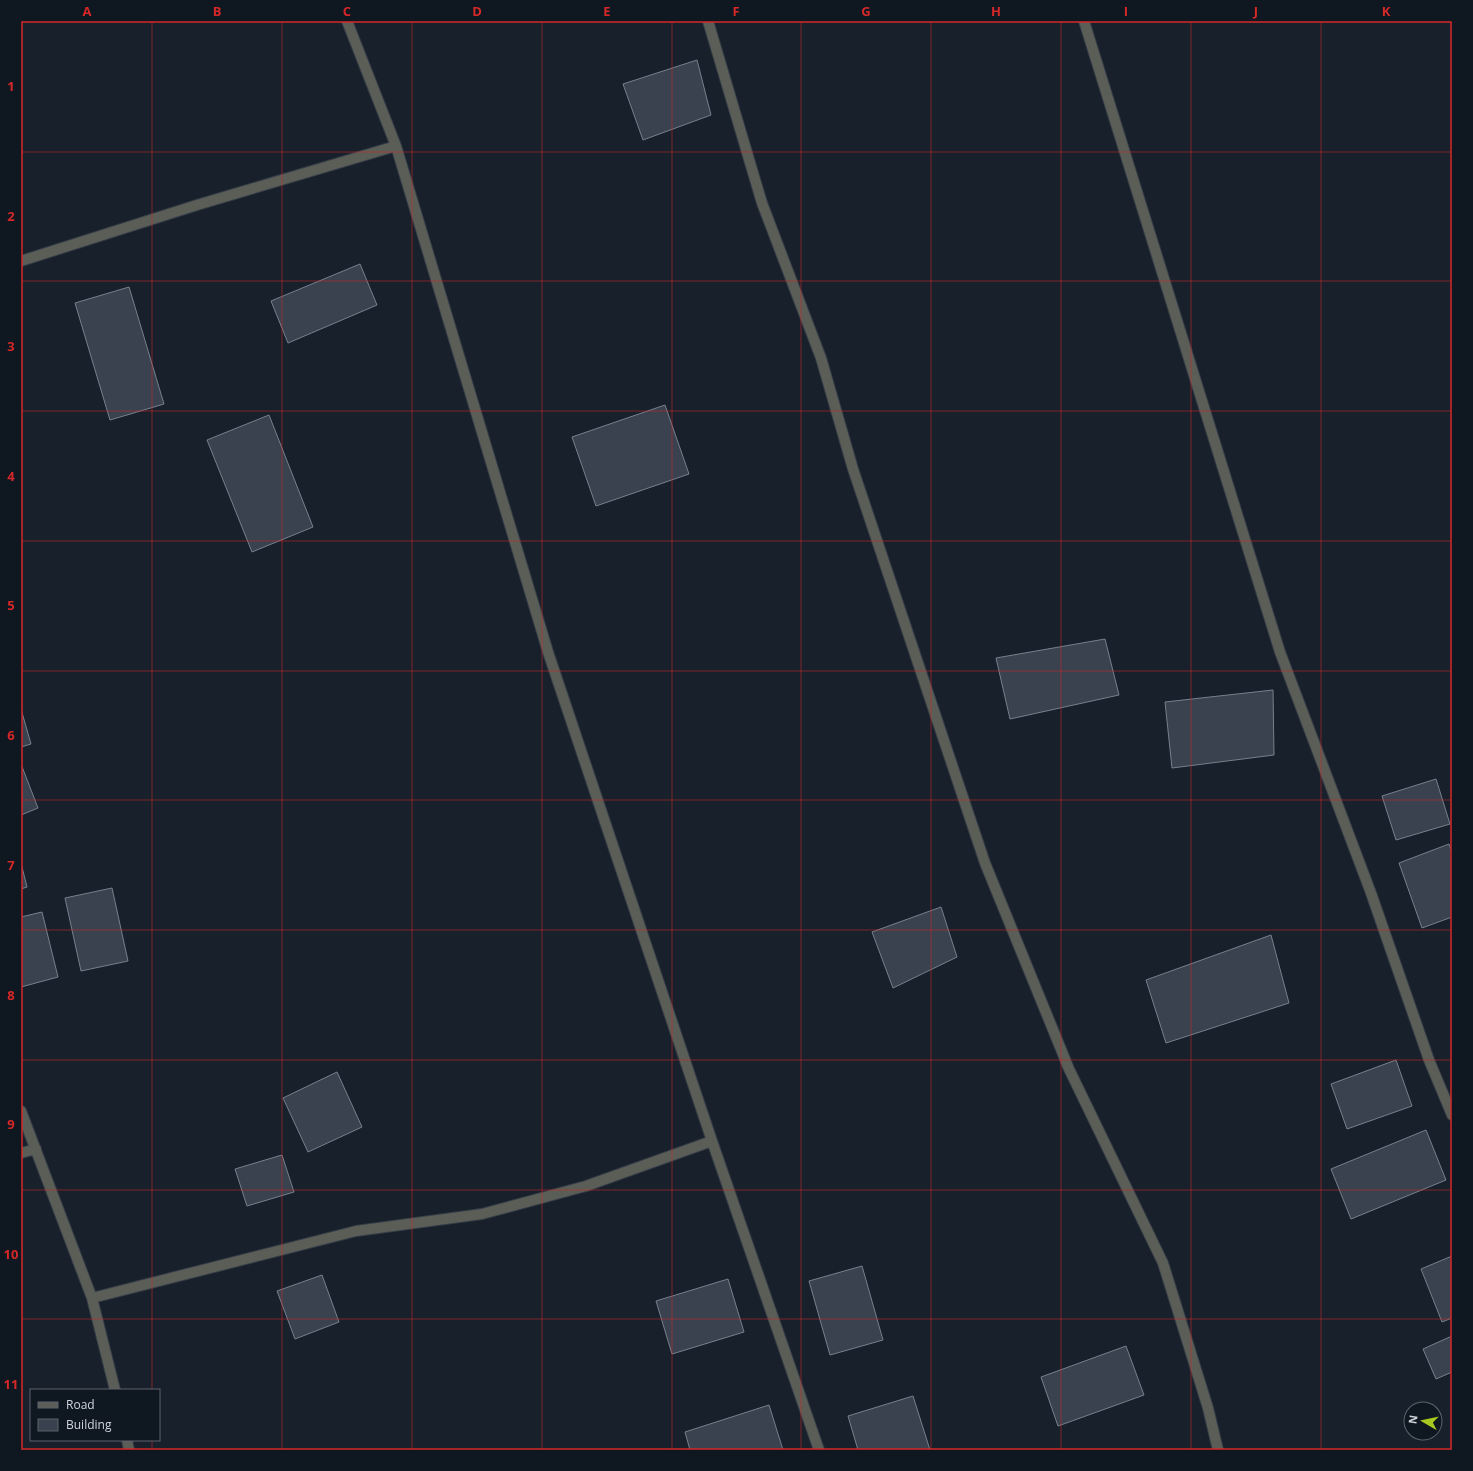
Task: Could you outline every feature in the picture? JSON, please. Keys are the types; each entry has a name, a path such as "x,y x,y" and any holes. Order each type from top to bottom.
{"street":[{"path":"347,21 396,146 548,652 712,1141 819,1450"},
{"path":"708,21 762,203 821,358 853,469 985,864 1070,1069 1163,1263 1208,1408 1218,1450"},
{"path":"1084,21 1280,652 1371,893 1429,1060 1452,1115"},
{"path":"21,261 197,205 396,146"},
{"path":"21,1111 92,1298 115,1389"},
{"path":"92,1298 356,1231 482,1214 586,1186 712,1141"},
{"path":"21,1153 36,1149"}],"building":[{"path":"697,60 711,115 643,140 623,84"},
{"path":"360,264 377,305 288,343 271,301"},
{"path":"129,287 164,404 110,420 75,303"},
{"path":"665,405 689,474 596,506 572,437"},
{"path":"269,415 313,527 252,552 207,440"},
{"path":"1105,639 1119,695 1010,719 996,658"},
{"path":"1273,690 1274,755 1172,768 1165,702"},
{"path":"21,709 31,744 21,747"},
{"path":"21,764 38,808 21,815"},
{"path":"1436,779 1450,824 1396,840 1382,796"},
{"path":"1449,844 1452,852 1452,917 1422,928 1399,863"},
{"path":"21,863 27,887 21,889"},
{"path":"112,888 128,961 81,971 65,898"},
{"path":"941,907 957,957 893,988 872,932"},
{"path":"42,912 58,977 21,987 21,917"},
{"path":"1271,935 1289,1003 1166,1043 1146,980"},
{"path":"1396,1060 1412,1106 1347,1129 1331,1084"},
{"path":"337,1072 362,1127 308,1152 283,1098"},
{"path":"1426,1130 1446,1180 1351,1219 1331,1169"},
{"path":"282,1155 294,1192 247,1206 235,1169"},
{"path":"1452,1256 1452,1318 1442,1322 1421,1269"},
{"path":"862,1266 883,1340 830,1355 809,1281"},
{"path":"322,1275 339,1322 295,1339 277,1291"},
{"path":"728,1279 744,1332 672,1354 656,1301"},
{"path":"1452,1336 1452,1372 1436,1379 1423,1349"},
{"path":"1126,1346 1144,1395 1058,1426 1041,1377"},
{"path":"913,1396 930,1450 858,1450 848,1416"},
{"path":"769,1405 783,1450 690,1450 685,1432"}]}
